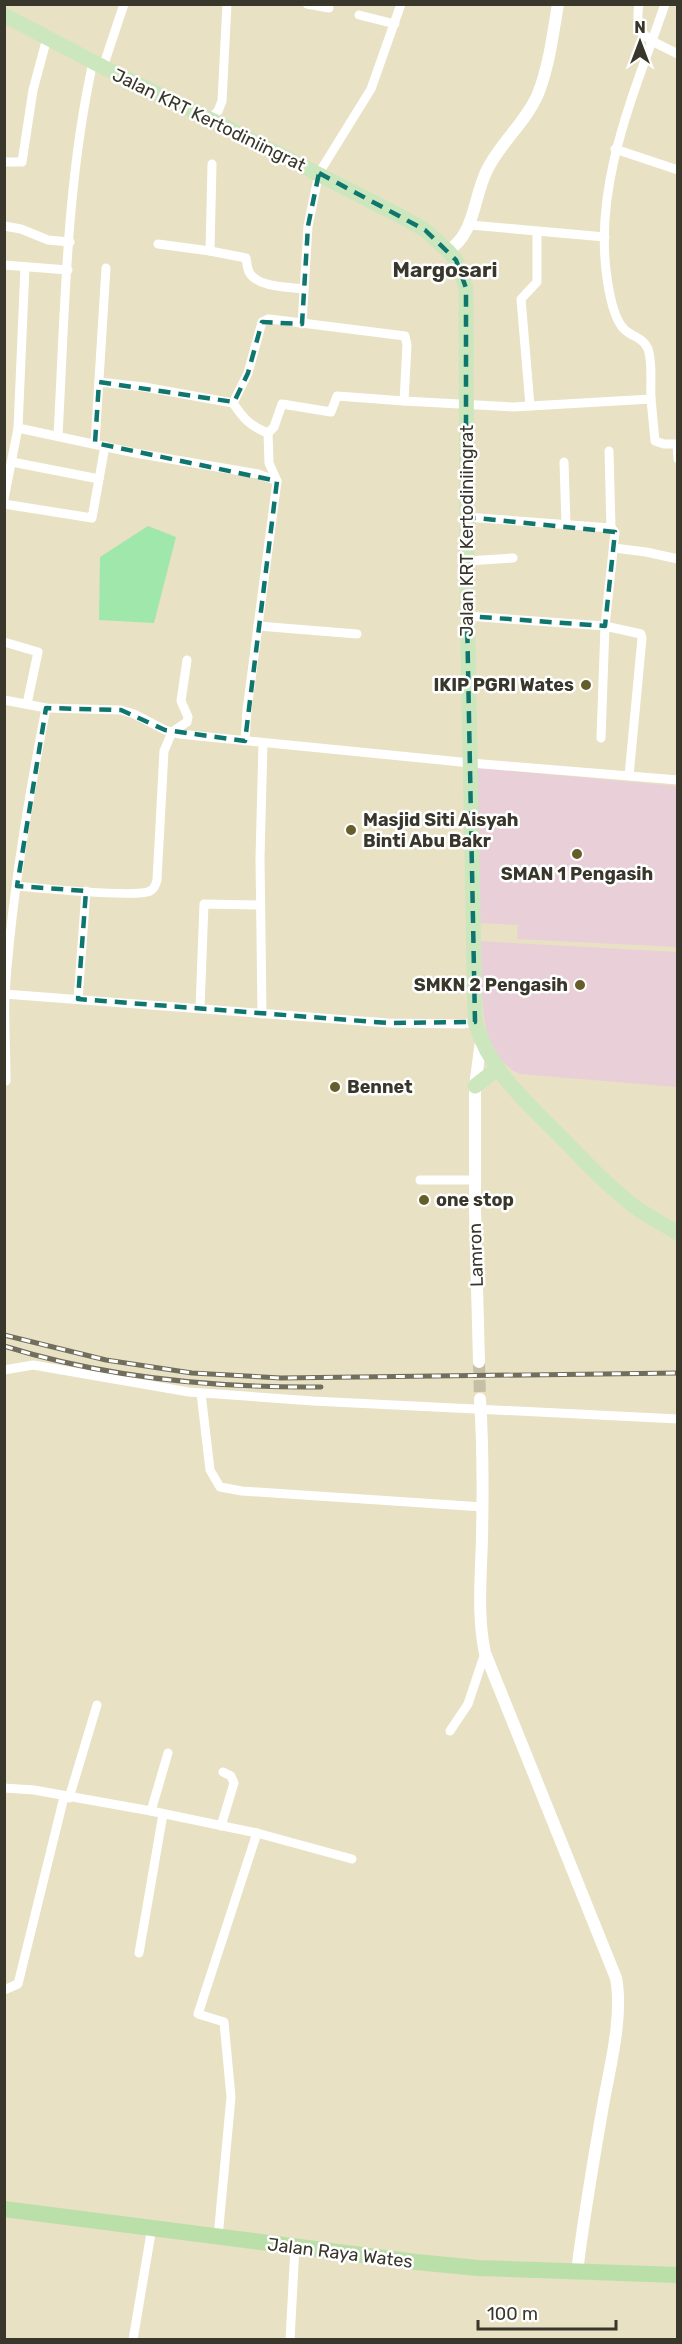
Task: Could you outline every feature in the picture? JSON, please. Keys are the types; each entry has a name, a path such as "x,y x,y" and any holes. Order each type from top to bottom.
{"highway":[{"name":"Jalan Raya Wates","path":"4,2209 416,2262 478,2268 678,2275"}],"main road":[{"name":"Jalan KRT Kertodiniingrat","path":"4,15 98,65 319,173 425,230 456,260 466,288 466,561 475,1022 481,1041 496,1069 511,1088 604,1181 638,1209 678,1233"},
{"path":"475,1086 496,1069"}],"street":[{"path":"58,435 70,242 82,109 123,4"},
{"path":"208,118 218,111 222,101 227,4"},
{"path":"307,4 329,8"},
{"path":"302,324 308,226 319,173 371,89 401,4"},
{"path":"448,251 462,239 470,225 486,172 498,151 537,96 546,66 558,4"},
{"path":"639,4 637,19 639,29 652,41 678,54"},
{"path":"665,4 615,149 605,237 607,278 618,320 628,333 643,342 649,352 655,441 677,444 678,459"},
{"path":"359,15 395,24"},
{"path":"4,162 22,162 33,90 47,38"},
{"path":"615,149 678,170"},
{"path":"210,251 212,164"},
{"path":"470,225 605,237"},
{"path":"4,226 21,229 48,240 70,242"},
{"path":"530,406 521,299 537,282 537,232"},
{"path":"158,244 246,258 249,272 258,280 304,290"},
{"path":"4,265 68,270"},
{"path":"4,499 18,428 25,267"},
{"path":"94,443 106,268"},
{"path":"233,403 248,373 262,322 272,320 405,336 407,345 404,401"},
{"path":"99,381 233,403 243,418 255,429 268,433"},
{"path":"245,741 246,710 277,481 269,463 268,433 274,427 282,404 331,412 337,396 530,406 651,399"},
{"path":"18,428 258,474 277,481"},
{"path":"4,504 92,518 105,446"},
{"path":"601,738 605,627 615,532 611,528 609,451"},
{"path":"12,462 99,479"},
{"path":"564,462 566,524"},
{"path":"466,517 611,528"},
{"path":"614,548 678,559"},
{"path":"466,561 513,558"},
{"path":"467,616 605,627 639,632 642,638 629,776"},
{"path":"258,626 357,634"},
{"path":"4,642 38,652 27,704"},
{"path":"17,886 143,893 155,886 164,751 172,732 187,722 188,717 182,701 187,660"},
{"path":"4,700 46,708 121,710 134,714 153,726 172,732 245,741 678,780"},
{"path":"4,1081 6,1081 5,994 17,886 30,786 46,708"},
{"path":"262,1014 260,905 263,743"},
{"path":"78,999 86,891"},
{"path":"200,1008 204,904 260,905"},
{"path":"5,994 388,1023 462,1024 475,1022"},
{"name":"Lamron","path":"479,1362 475,1086 481,1041"},
{"path":"420,1180 475,1180"},
{"path":"4,1370 33,1365 201,1393 481,1405 678,1419"},
{"path":"201,1393 210,1470 220,1487 242,1491 483,1507"},
{"path":"481,1405 483,1507 481,1594 485,1653 616,1977 619,1990 614,2048 583,2218 577,2272"},
{"path":"450,1731 468,1704 485,1653"},
{"path":"4,1990 18,1984 66,1797 97,1705"},
{"path":"151,1811 168,1753"},
{"path":"221,1826 234,1784 231,1776 223,1772"},
{"path":"4,1788 151,1811 257,1833 352,1859"},
{"path":"139,1953 163,1814"},
{"path":"218,2237 231,2097 224,2022 198,2014 257,1833"},
{"path":"133,2340 152,2227"},
{"path":"290,2340 296,2247"}],"highlighted area":[{"path":"319,173 425,230 456,260 466,288 466,517 615,532 605,626 467,616 475,1022 388,1023 78,999 86,891 17,886 46,708 121,710 165,730 245,741 277,481 95,443 99,382 234,402 248,373 262,322 302,324 308,226"}],"shaded area":[{"name":"SMAN 1 Pengasih","path":"477,768 677,786 677,947 517,939 518,925 477,923"},
{"name":"SMKN 2 Pengasih","path":"478,941 677,952 677,1087 520,1074 512,1070 499,1058 488,1039 484,1018"}],"green space":[{"path":"148,526 176,537 154,623 99,620 100,557"}],"tunnel":[{"path":"479,1362 480,1399"}],"railway":[{"path":"4,1335 106,1360 192,1373 281,1378 678,1373"},
{"path":"4,1346 82,1366 161,1379 241,1386 321,1387"}],"place":[{"name":"IKIP PGRI Wates","path":"586,685"},
{"name":"Masjid Siti Aisyah Binti Abu Bakr","path":"351,830"},
{"name":"SMAN 1 Pengasih","path":"577,854"},
{"name":"SMKN 2 Pengasih","path":"580,985"},
{"name":"Bennet","path":"335,1087"},
{"name":"one stop","path":"424,1200"}],"district":[{"name":"Margosari","path":"445,269"}]}
